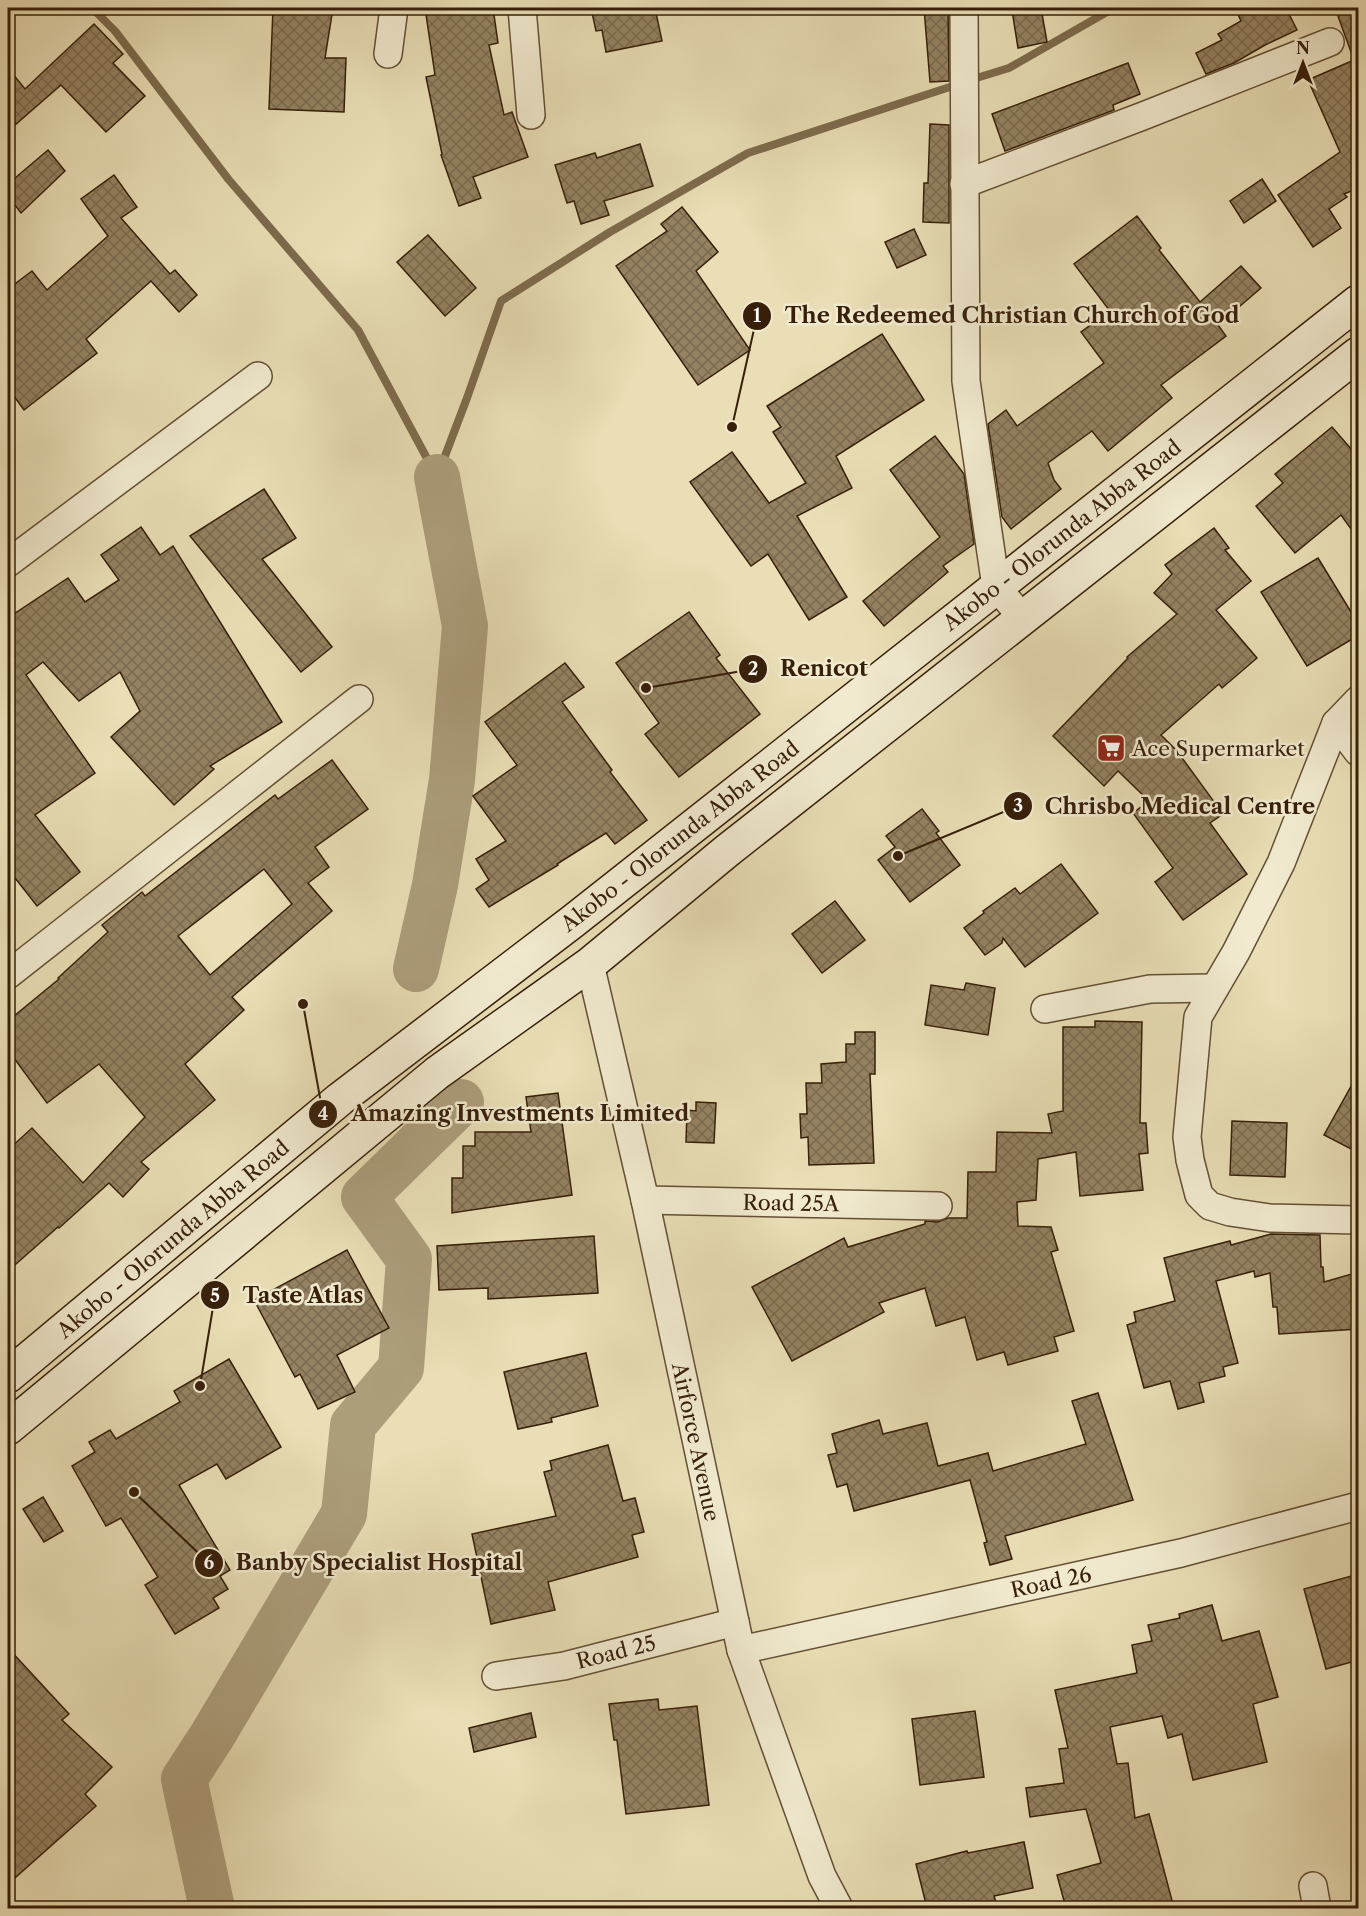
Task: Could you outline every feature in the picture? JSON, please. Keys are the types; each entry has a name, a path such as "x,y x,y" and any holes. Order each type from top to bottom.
{"main road":[{"name":"Akobo - Olorunda Abba Road","path":"8,1376 340,1099 572,922 1359,302"},
{"name":"Akobo - Olorunda Abba Road","path":"8,1428 437,1073 590,964 728,850 1355,365"}],"street":[{"path":"388,54 394,8"},
{"path":"522,8 531,114"},
{"path":"964,8 966,381 996,587 1024,619"},
{"path":"964,184 1330,42"},
{"path":"8,563 258,376"},
{"path":"8,975 359,699"},
{"path":"1359,700 1336,723 1281,863 1236,952 1198,1017 1187,1137 1199,1195 1210,1206 1230,1212 1270,1218 1359,1220"},
{"path":"1336,723 1359,752"},
{"name":"Airforce Avenue","path":"590,964 645,1200 741,1650 822,1876 839,1908"},
{"path":"1045,1009 1150,989 1214,988"},
{"name":"Road 25A","path":"645,1200 938,1206"},
{"name":"Road 26","path":"741,1650 1181,1553 1359,1506"},
{"name":"Road 25","path":"496,1676 564,1666 735,1622"}],"building":[{"path":"273,8 333,8 325,58 346,58 344,112 269,109"},
{"path":"425,8 493,8 498,43 489,45 504,115 512,112 528,157 473,177 481,198 459,206 441,155 426,77 435,75"},
{"path":"591,8 655,8 662,41 606,52 602,30 596,31"},
{"path":"924,8 948,8 949,81 930,82"},
{"path":"1041,8 1047,42 1018,48 1012,10"},
{"path":"1235,8 1286,8 1297,30 1234,63 1206,74 1196,53 1222,40 1218,34 1241,21"},
{"path":"1335,8 1359,8 1359,196 1356,189 1344,194 1347,197 1329,209 1341,228 1313,247 1278,195 1340,152 1308,80 1354,60"},
{"path":"94,24 123,54 113,63 145,96 106,132 61,85 8,131 8,68 25,89"},
{"path":"1128,63 1140,94 1113,105 1114,110 1005,151 992,114"},
{"path":"930,124 949,125 949,223 923,222 924,183 928,183"},
{"path":"640,144 653,186 604,201 609,215 581,224 574,201 567,203 555,165 595,153 597,158"},
{"path":"48,150 65,171 21,213 8,196 8,184"},
{"path":"114,175 137,207 121,218 170,274 175,270 197,295 179,312 151,281 86,339 97,353 24,410 8,388 8,289 32,271 47,290 108,236 81,199"},
{"path":"1262,179 1276,201 1244,223 1230,201"},
{"path":"682,207 718,252 696,271 750,350 698,385 616,266 667,231 661,224"},
{"path":"1137,216 1161,248 1159,250 1200,302 1241,266 1261,288 1218,325 1226,336 1161,385 1172,398 1108,451 1092,431 1048,463 1054,480 1061,489 1011,529 1002,517 988,424 1006,410 1017,426 1104,363 1081,332 1110,311 1074,264"},
{"path":"914,229 926,255 897,268 885,242"},
{"path":"428,235 476,288 445,316 397,262"},
{"path":"882,334 924,400 836,456 852,488 797,516 847,597 809,620 768,554 751,566 690,482 732,452 769,503 806,483 773,432 781,427 767,406"},
{"path":"1332,427 1359,458 1359,540 1341,515 1295,553 1256,506 1283,483 1275,474"},
{"path":"935,436 964,474 974,544 943,566 948,572 884,626 863,601 940,537 890,470"},
{"path":"264,489 296,538 262,559 332,647 301,672 190,536"},
{"path":"141,527 160,555 173,546 282,722 210,766 214,769 174,805 111,737 140,711 120,672 79,701 43,662 26,675 95,773 35,815 80,872 37,906 8,869 8,618 68,578 85,602 119,580 101,555"},
{"path":"1214,528 1229,548 1225,550 1251,581 1216,610 1257,658 1222,688 1219,684 1161,735 1177,751 1223,814 1210,823 1247,874 1183,920 1155,882 1173,868 1133,813 1149,801 1118,771 1104,786 1053,736 1127,657 1177,614 1154,593 1172,574 1165,565"},
{"path":"1318,558 1359,625 1359,635 1307,666 1261,592"},
{"path":"689,612 720,655 716,658 760,714 679,777 645,734 659,723 616,663"},
{"path":"565,663 584,687 562,702 612,770 610,772 647,820 615,844 606,833 489,907 476,889 489,880 476,859 506,841 473,796 517,765 485,722"},
{"path":"332,760 368,809 315,847 329,867 308,883 332,911 232,997 244,1010 185,1064 215,1100 141,1162 149,1169 123,1197 109,1183 8,1271 8,1150 32,1128 83,1183 145,1117 99,1064 47,1103 8,1050 8,1021 59,979 108,932 102,925 142,892 145,896 275,795 278,799","holes":["264,869 292,904 210,975 178,936"]},
{"path":"922,809 939,831 936,833 960,865 910,902 878,860 895,847 886,836"},
{"path":"1061,864 1098,913 1025,967 1003,938 1002,943 985,955 964,928 1015,888 1020,894"},
{"path":"835,901 865,940 822,973 792,934"},
{"path":"966,983 995,988 988,1035 925,1025 931,985 964,990"},
{"path":"1095,1021 1142,1022 1140,1123 1146,1123 1148,1153 1139,1154 1143,1190 1080,1196 1076,1152 1038,1159 1036,1200 1017,1202 1018,1226 1051,1227 1058,1250 1051,1252 1074,1331 1054,1337 1058,1351 1008,1365 1004,1352 977,1360 965,1317 936,1326 925,1288 879,1303 884,1312 792,1361 752,1287 844,1238 848,1247 925,1224 925,1221 938,1222 948,1218 967,1218 968,1172 996,1172 997,1132 1052,1133 1048,1114 1063,1111 1063,1027 1095,1027"},
{"path":"855,1032 875,1032 875,1074 870,1074 874,1163 809,1165 808,1137 801,1138 800,1114 807,1114 806,1083 822,1083 821,1064 846,1062 846,1044 855,1044"},
{"path":"1359,1072 1359,1153 1324,1135"},
{"path":"558,1093 572,1195 452,1213 452,1178 463,1178 463,1146 475,1146 475,1132 531,1132 526,1097"},
{"path":"696,1102 716,1103 714,1143 686,1142 687,1110 696,1111"},
{"path":"1232,1121 1287,1123 1285,1177 1230,1175"},
{"path":"1271,1234 1320,1235 1324,1282 1359,1272 1359,1329 1279,1334 1277,1307 1273,1307 1270,1273 1255,1277 1254,1271 1216,1281 1238,1363 1223,1367 1225,1376 1199,1383 1204,1402 1178,1409 1170,1381 1144,1388 1127,1325 1136,1322 1134,1312 1175,1301 1164,1258 1230,1241 1231,1245"},
{"path":"594,1236 598,1293 488,1299 488,1288 439,1290 437,1246"},
{"path":"347,1250 389,1328 337,1355 355,1392 318,1409 300,1374 295,1377 254,1300"},
{"path":"586,1353 598,1406 551,1418 552,1422 518,1429 504,1372"},
{"path":"229,1359 281,1447 226,1479 217,1464 179,1485 230,1570 220,1576 228,1589 213,1598 219,1608 175,1634 145,1585 158,1577 121,1518 106,1526 72,1466 95,1452 89,1442 110,1430 116,1439 180,1402 174,1391"},
{"path":"1098,1393 1133,1500 1005,1536 1012,1559 990,1565 984,1543 987,1542 970,1480 854,1511 847,1484 837,1487 828,1455 837,1453 832,1434 879,1420 883,1434 927,1423 938,1466 988,1453 993,1471 1086,1444 1072,1401"},
{"path":"608,1445 623,1501 635,1498 644,1532 632,1535 638,1557 548,1582 555,1610 491,1624 472,1534 556,1516 544,1472 552,1470 550,1461"},
{"path":"43,1497 63,1531 44,1542 23,1509"},
{"path":"1359,1574 1359,1625 1352,1627 1359,1650 1359,1660 1326,1669 1304,1589"},
{"path":"1212,1605 1222,1641 1259,1631 1278,1697 1253,1704 1267,1762 1193,1780 1182,1734 1168,1738 1162,1716 1110,1727 1117,1764 1128,1763 1135,1818 1149,1814 1174,1908 1066,1908 1057,1875 1101,1863 1086,1809 1030,1817 1026,1788 1064,1783 1059,1749 1068,1748 1055,1690 1137,1673 1132,1645 1152,1641 1148,1625 1180,1618 1179,1614"},
{"path":"8,1648 69,1714 62,1720 112,1767 85,1794 96,1806 8,1884"},
{"path":"658,1699 659,1710 697,1706 709,1805 626,1814 617,1740 614,1740 609,1704"},
{"path":"975,1711 984,1777 920,1785 912,1719"},
{"path":"531,1713 536,1737 474,1752 469,1728"},
{"path":"1024,1842 1033,1888 994,1896 998,1908 927,1908 916,1864 967,1851 968,1853"}],"waterway":[{"path":"92,8 115,31 229,180 358,330 437,477"},
{"path":"970,80 1009,68 1114,8"},
{"path":"437,477 501,301 610,232 748,153 959,84"},
{"path":"416,969 435,885 452,780 465,626 437,477"},
{"path":"212,1908 184,1779 344,1514 353,1425 401,1368 409,1259 364,1197 461,1102"}],"place":[{"name":"The Redeemed Christian Church of God","path":"732,427"},
{"name":"Renicot","path":"646,688"},
{"name":"Ace Supermarket","path":"1111,748"},
{"name":"Chrisbo Medical Centre","path":"898,856"},
{"name":"Amazing Investments Limited","path":"303,1004"},
{"name":"Taste Atlas","path":"200,1386"},
{"name":"Banby Specialist Hospital","path":"134,1492"}]}
